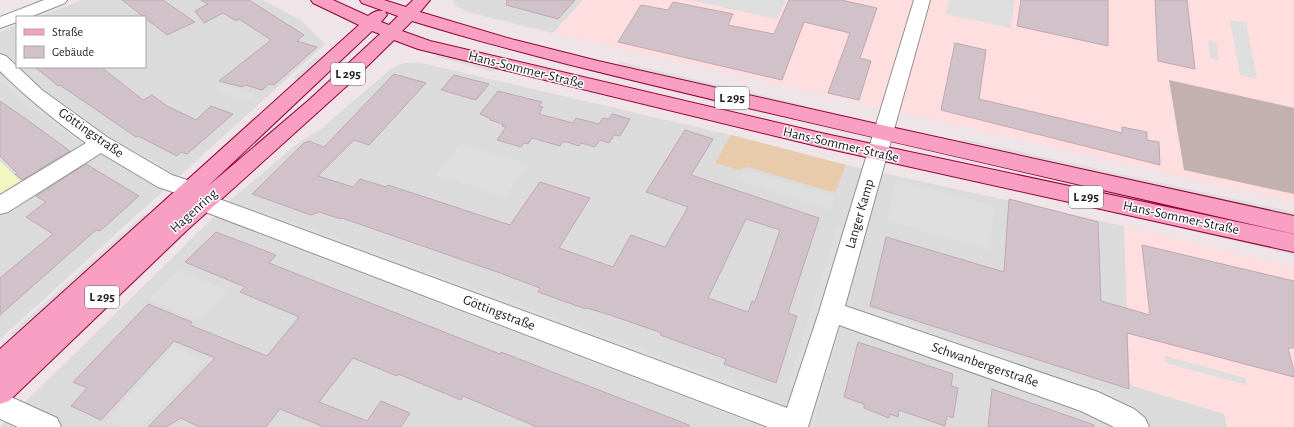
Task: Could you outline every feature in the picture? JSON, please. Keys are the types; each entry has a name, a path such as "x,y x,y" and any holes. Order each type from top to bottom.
{"main road":[{"path":"319,0 370,24"},
{"name":"Hans-Sommer-Straße","path":"368,0 391,4 409,14 492,39 881,143 1294,243"},
{"path":"409,14 422,0"},
{"name":"L 295","path":"391,4 370,24 392,34 409,14"},
{"name":"Hagenring","path":"0,392 370,24"},
{"name":"Hagenring","path":"0,366 197,196 305,114 392,34"},
{"name":"Hans-Sommer-Straße","path":"392,34 432,47 660,103 881,143 1294,225"}],"street":[{"path":"18,16 59,0"},
{"name":"Langer Kamp","path":"794,426 831,312 922,0"},
{"path":"0,23 16,17"},
{"name":"Göttingstraße","path":"0,60 51,105 101,142 166,182 197,196 794,426"},
{"path":"0,206 101,142"},
{"name":"Schwanbergerstraße","path":"831,312 1088,401 1124,418 1135,427"},
{"path":"0,404 47,427"}],"shaded area":[{"path":"82,0 262,0 301,20 325,44 0,339 0,32 16,25 16,68 146,68 146,16 41,16"},
{"path":"454,0 583,0 553,33 467,12 453,4"},
{"path":"583,0 1294,0 1294,202 553,33"},
{"path":"690,0 786,0 777,19"},
{"path":"949,0 1015,0 1011,28 946,14"},
{"path":"1230,20 1246,23 1257,79 1240,75"},
{"path":"1208,40 1217,42 1219,60 1210,58"},
{"path":"0,47 16,63 16,68 20,68 49,93 99,128 95,131 19,72 0,53"},
{"path":"436,54 497,69 493,72 436,57"},
{"path":"317,56 322,58 298,80 293,78"},
{"path":"621,62 723,86 726,90 617,64"},
{"path":"404,63 421,63 731,135 846,165 1124,226 1130,385 1225,414 1227,427 0,427 233,198 297,144 322,128 391,69"},
{"path":"5,78 31,101 82,139 77,141 26,104 0,80"},
{"path":"1169,80 1294,108 1294,194 1184,170"},
{"path":"216,82 258,95 246,101 223,93"},
{"path":"739,90 804,105 811,110 736,92"},
{"path":"731,135 846,165 836,191 828,191 748,167 739,170 715,163"},
{"path":"963,139 1294,212 1294,219 955,142"},
{"path":"461,144 528,164 505,197 436,175"},
{"path":"126,145 167,168 163,172 121,147"},
{"path":"748,170 835,196 831,210 737,180 742,172"},
{"path":"896,180 994,206 990,250 887,221"},
{"path":"253,207 761,393 767,402 246,209"},
{"path":"143,215 148,217 16,336 10,334"},
{"path":"236,221 760,420 753,424 237,226"},
{"path":"1170,221 1294,249 1294,255 1175,227"},
{"path":"844,226 793,392 788,385 837,229"},
{"path":"1124,226 1294,267 1294,427 1227,427 1224,414 1130,385"},
{"path":"185,230 187,233 78,337 68,341"},
{"path":"178,270 227,290 197,320 148,300"},
{"path":"867,308 927,328 925,339 864,318"},
{"path":"836,322 842,324 813,427 806,427"},
{"path":"949,336 1022,360 1021,371 947,346"},
{"path":"174,346 204,361 143,427 122,427 107,420"},
{"path":"1165,356 1246,378 1247,385 1166,363"},
{"path":"1060,372 1098,386 1136,407 1133,416 1059,382"}],"green space":[{"path":"0,161 22,183 0,197"}],"building":[{"path":"122,0 163,0 195,22 167,35 146,19 146,16 143,16"},
{"path":"201,0 249,0 304,35 297,41 317,47 274,85 269,84 262,90 245,85 242,87 219,81 271,40 239,19 236,21 223,13 204,23 195,11 208,4"},
{"path":"507,0 575,0 558,19 506,5"},
{"path":"789,0 841,0 877,8 860,58 871,61 859,100 828,93 850,33 804,22 782,80 618,42 641,5 668,10 673,2 733,14 728,25 774,34"},
{"path":"1021,0 1108,0 1108,46 1017,26"},
{"path":"1155,0 1187,0 1195,69 1158,61"},
{"path":"955,43 986,50 979,99 1122,133 1122,127 1147,132 1147,140 1159,142 1160,165 941,110"},
{"path":"36,68 102,68 143,100 152,95 167,106 196,120 211,106 233,114 187,154 181,152 177,156 138,136 136,137 60,85 58,86"},
{"path":"394,74 426,83 369,145 354,140 318,176 353,187 360,179 386,187 388,185 510,225 540,182 590,198 559,248 613,267 631,235 665,247 688,207 646,192 685,130 713,139 691,175 819,218 788,313 797,316 776,383 724,364 726,359 660,335 662,333 538,292 540,288 500,273 342,218 341,219 319,212 311,215 252,194 304,143 309,141 324,147","holes":["746,219 780,230 755,302 752,301 748,312 708,298"]},
{"path":"454,75 489,84 476,100 441,90"},
{"path":"498,91 542,102 539,106 543,107 539,114 573,123 576,118 599,124 603,118 609,119 612,114 630,119 620,136 614,135 609,143 600,140 595,147 581,143 579,146 567,142 562,142 560,146 532,138 528,144 524,143 521,147 497,140 506,127 502,126 503,124 490,120 491,119 480,114"},
{"path":"0,101 70,151 22,180 0,156"},
{"path":"86,164 139,196 100,231 96,230 0,315 0,278 53,234 26,217 46,202 36,196"},
{"path":"1009,199 1098,222 1101,301 1150,315 1142,245 1294,281 1294,348 1288,348 1294,371 1294,377 1127,333 1129,389 870,306 886,237 1004,272"},
{"path":"216,232 276,255 269,263 500,354 501,352 689,425 689,427 537,427 463,396 461,400 398,374 397,376 353,358 319,402 367,421 381,401 410,413 401,427 324,427 280,409 266,427 199,427 181,418 166,427 148,427 215,358 174,341 101,420 71,406 87,388 73,382 148,304 192,322 190,325 267,356 299,317 240,292 245,287 185,262"},
{"path":"858,342 953,374 951,386 958,388 953,418 947,416 945,426 899,410 898,417 890,414 889,418 864,408 864,404 844,397"},
{"path":"992,389 1094,425 1094,427 988,427"}]}
